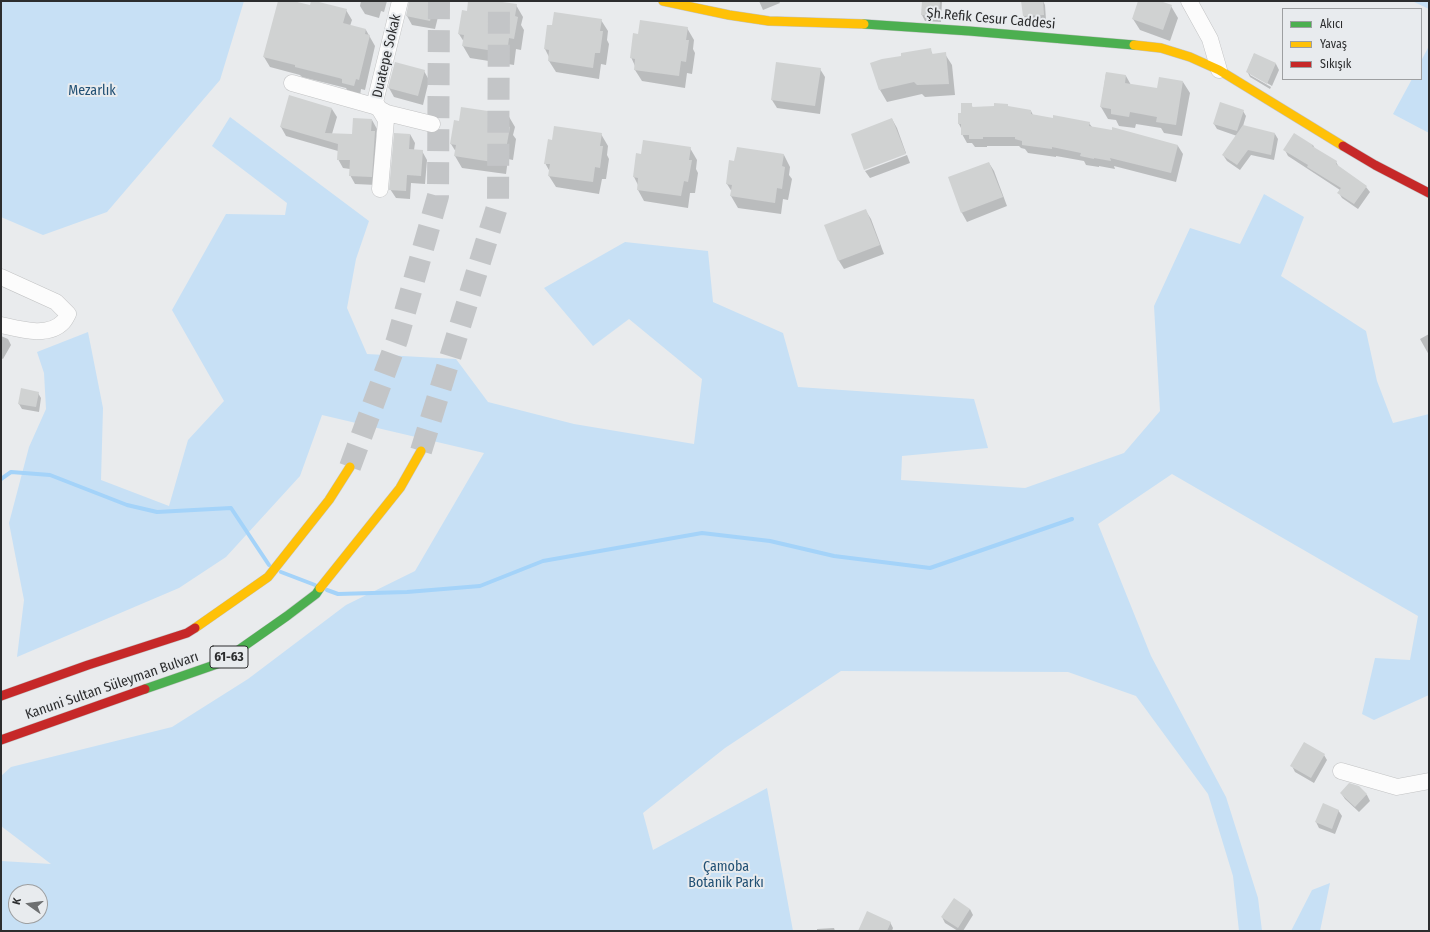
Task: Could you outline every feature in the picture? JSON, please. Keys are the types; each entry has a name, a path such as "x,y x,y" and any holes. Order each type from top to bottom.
{"main road":[{"name":"Şh.Refik Cesur Caddesi","path":"663,1 729,15 769,21 848,23 969,31 1130,44 1161,48 1190,57 1219,70 1375,165 1429,193"},
{"name":"Kanuni Sultan Süleyman Bulvarı","path":"1,740 220,663 316,594 400,488 421,451"},
{"name":"Kanuni Sultan Süleyman Bulvarı","path":"1,696 88,665 187,633 268,577 329,500 350,467"}],"street":[{"name":"Duatepe Sokak","path":"380,189 386,120 375,102 400,1"},
{"path":"1189,1 1210,39 1219,70"},
{"name":"Duatepe Sokak","path":"292,83 374,106 386,113 432,124"},
{"path":"1,277 56,302 68,314 63,322 51,330 30,331 1,325"},
{"path":"1341,771 1397,787 1429,782"}],"green space":[{"name":"Mezarlık","path":"1,1 244,1 220,80 107,212 43,235 1,217"},
{"path":"1412,1 1429,1 1429,9"},
{"path":"1429,46 1429,133 1393,114 1411,80 1422,80 1422,59"},
{"name":"Çamoba Botanik Parkı","path":"230,117 369,221 356,259 347,308 367,354 456,359 488,402 574,424 694,444 702,379 629,319 593,346 544,288 625,242 708,251 713,302 783,333 798,387 974,399 988,448 902,456 901,480 1025,488 1124,453 1160,411 1154,306 1190,228 1240,244 1264,194 1304,217 1281,276 1366,331 1377,381 1393,423 1429,414 1429,695 1374,720 1362,714 1375,658 1410,660 1418,616 1172,474 1098,524 1151,656 1226,797 1258,898 1262,931 1239,931 1233,876 1208,794 1136,696 1068,672 841,671 725,748 643,813 653,850 767,788 793,931 1,931 1,861 51,864 1,826 1,776 11,767 172,727 248,679 346,605 415,571 484,453 322,415 300,476 226,557 179,588 17,657 24,600 9,523 29,447 46,409 44,373 37,352 88,332 103,408 101,480 169,506 188,440 224,401 172,310 226,214 285,215 287,203 212,146"},
{"path":"1330,883 1320,931 1291,931 1312,890"}],"building":[{"path":"278,1 293,1 310,5 311,1 315,1 347,9 343,23 366,29 365,34 370,35 359,80 356,79 354,86 342,83 342,79 339,78 263,57"},
{"path":"409,1 435,1 430,21 406,16"},
{"path":"468,1 495,1 517,4 515,16 518,17 514,39 509,38 507,53 462,46 464,35 458,34 462,10 467,11"},
{"path":"922,1 940,1 939,16 921,15"},
{"path":"1021,1 1043,1 1044,15 1023,16"},
{"path":"1138,1 1160,1 1172,5 1163,30 1132,19"},
{"path":"554,12 602,19 600,31 603,31 600,53 595,53 593,68 548,61 549,50 544,49 547,25 552,25"},
{"path":"640,20 688,27 686,40 689,40 686,62 681,61 679,76 634,70 635,59 630,58 633,33 638,34"},
{"path":"931,48 932,54 946,52 949,84 917,85 914,82 879,90 870,63 882,59 901,56 901,53"},
{"path":"1254,53 1276,63 1267,84 1246,72"},
{"path":"395,62 425,70 418,96 388,88"},
{"path":"776,62 821,68 815,106 771,100"},
{"path":"1106,72 1126,75 1125,83 1157,88 1159,77 1183,81 1176,125 1156,122 1157,117 1130,112 1129,117 1111,114 1111,109 1100,107"},
{"path":"289,95 332,108 325,133 352,134 353,118 372,119 371,131 375,131 372,177 349,176 350,160 337,160 338,144 280,127"},
{"path":"1220,102 1244,110 1237,131 1213,124"},
{"path":"961,103 972,103 972,107 994,106 994,103 1008,104 1008,106 1031,110 1031,114 1053,118 1053,115 1090,122 1089,126 1112,130 1112,127 1178,145 1171,173 1110,158 1111,161 1080,156 1081,153 1052,147 1052,149 1022,145 1022,141 1015,139 1015,137 983,137 983,139 969,139 969,135 961,135 961,124 958,124 958,113 961,113"},
{"path":"461,107 508,114 507,126 510,127 506,149 501,148 499,163 454,156 456,145 450,144 454,120 459,121"},
{"path":"892,118 906,154 864,170 851,134"},
{"path":"1243,125 1275,133 1271,155 1248,150 1237,165 1222,155"},
{"path":"554,126 602,133 600,146 603,146 600,168 595,167 593,182 548,176 550,164 544,164 548,139 552,140"},
{"path":"394,133 410,134 409,149 423,150 421,176 407,175 406,191 389,190"},
{"path":"1294,133 1337,161 1336,164 1367,186 1354,204 1337,193 1341,188 1283,150"},
{"path":"643,140 691,147 689,160 692,160 688,182 684,181 681,196 637,190 638,178 633,177 636,153 641,154"},
{"path":"737,147 784,154 782,166 785,167 782,189 777,188 775,203 730,196 732,185 726,184 729,160 734,161"},
{"path":"989,162 1003,197 961,213 948,177"},
{"path":"866,209 880,245 838,261 824,225"},
{"path":"21,388 39,392 36,407 18,404"},
{"path":"1304,742 1325,754 1311,778 1290,766"},
{"path":"1349,783 1359,786 1367,794 1355,807 1340,793"},
{"path":"1323,803 1339,810 1332,829 1315,822"},
{"path":"954,898 970,909 958,928 941,917"},
{"path":"867,911 891,922 887,931 858,931"}],"waterway":[{"path":"1,479 11,472 50,475 127,505 157,512 231,508 269,565"},
{"path":"327,590 338,594 407,592 480,586 543,561 702,533 770,541 834,556 930,568 1072,519"},
{"path":"281,572 315,585"}],"tunnel":[{"path":"350,467 397,340 438,196 439,1"},
{"path":"421,451 498,204 499,1"}],"traffic: fast":[{"path":"864,24 1134,45"},
{"path":"145,689 220,663 287,616 316,594 320,588"}],"traffic: slow":[{"path":"663,1 729,15 769,21 864,24"},
{"path":"1134,45 1161,48 1190,57 1219,70 1343,146"},
{"path":"320,588 400,488 421,451"},
{"path":"195,628 268,577 329,500 350,467"}],"traffic: jam":[{"path":"1343,146 1375,165 1429,193"},
{"path":"1,696 88,665 187,633 195,628"},
{"path":"1,740 145,689"}]}
